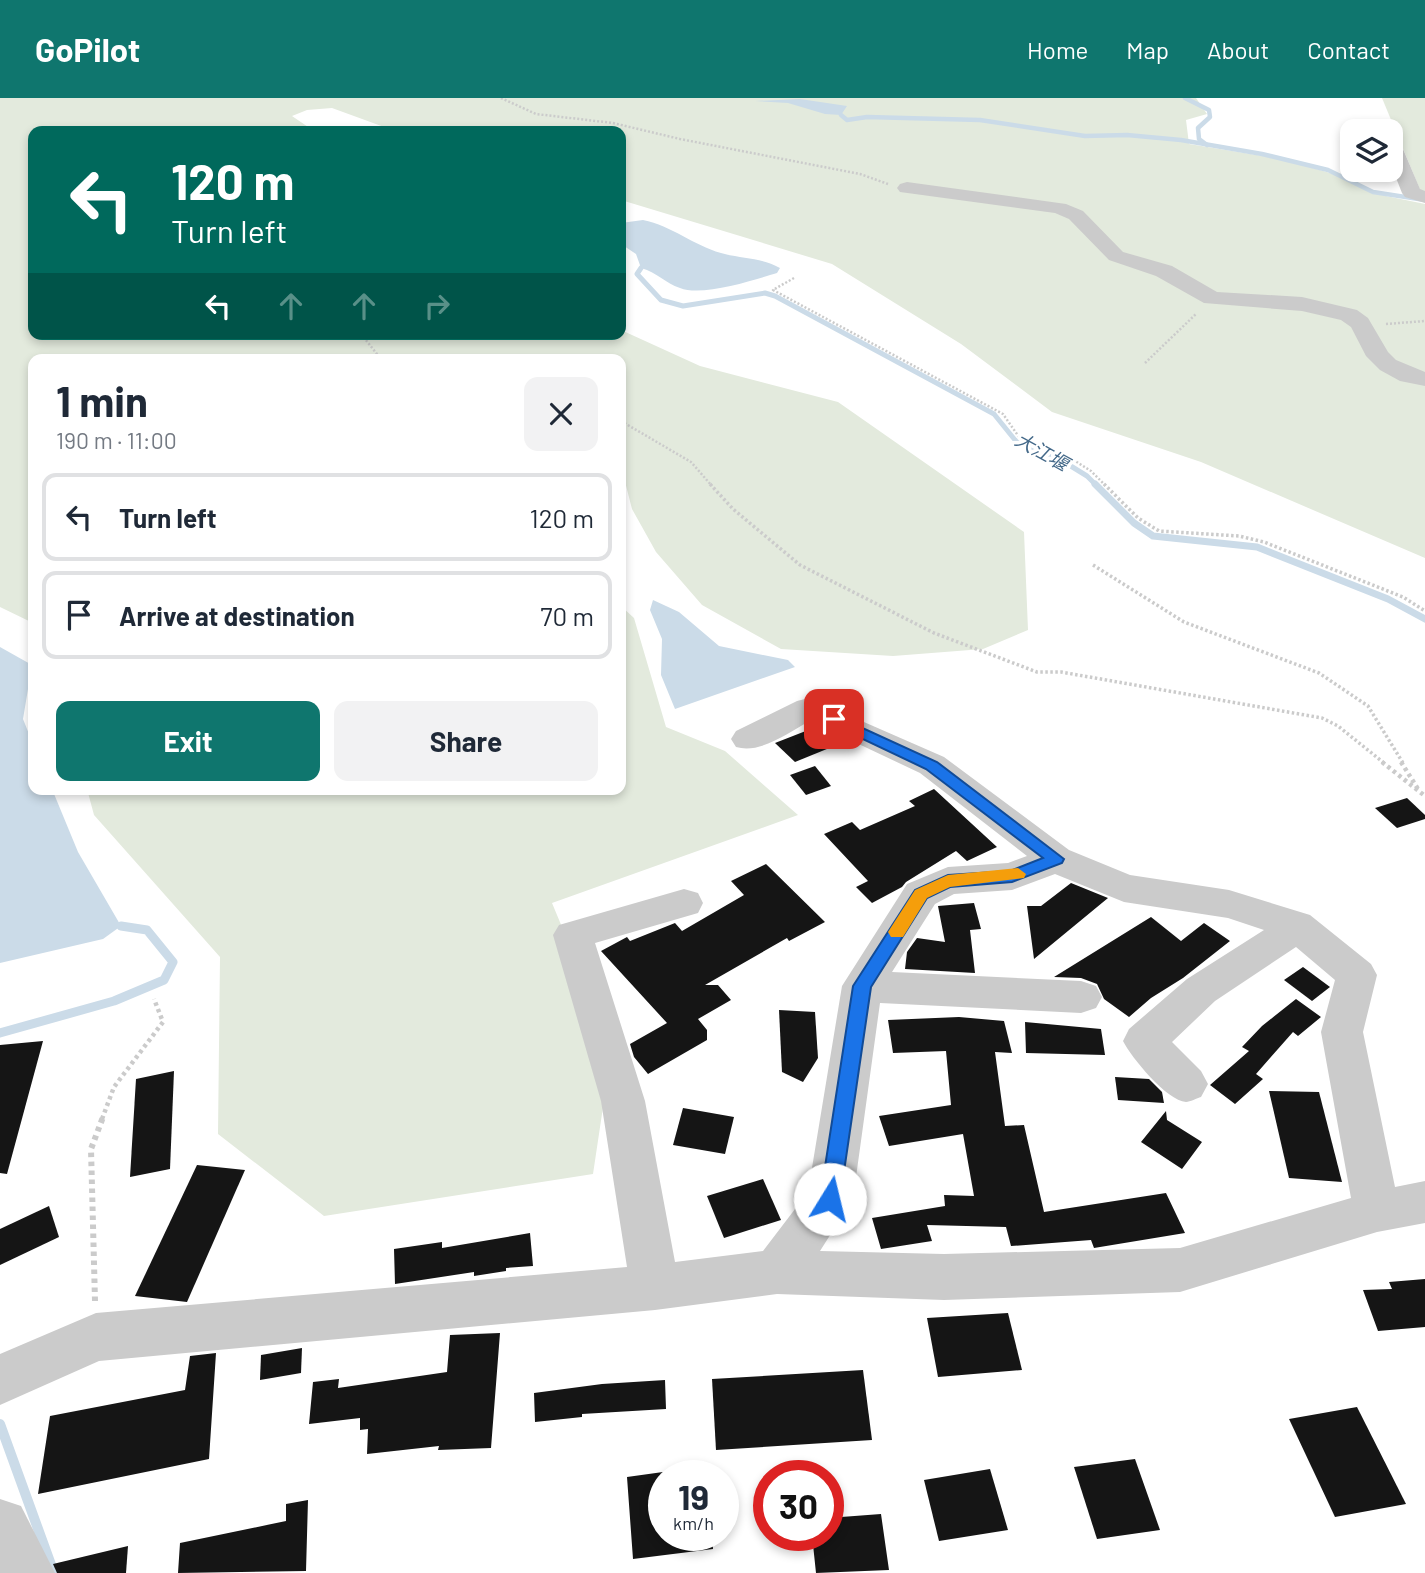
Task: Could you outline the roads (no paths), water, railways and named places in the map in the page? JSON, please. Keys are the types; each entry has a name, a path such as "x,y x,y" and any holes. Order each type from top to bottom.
{"street":[{"path":"1403,171 1412,193 1425,197"},
{"path":"907,188 1059,208 1076,215 1116,256 1164,271 1212,299 1329,309 1349,315 1360,323 1378,356 1388,365 1409,376 1425,379"},
{"path":"748,739 809,708 932,765 1056,859 1124,888 1229,904 1296,925 1357,975 1342,1032 1377,1211"},
{"path":"777,1272 830,1199 862,986 921,894 948,881 1012,876 1056,859"},
{"path":"655,1287 623,1101 573,935 684,902"},
{"path":"1186,1084 1144,1041 1201,990 1276,942 1296,925"},
{"path":"862,986 1081,997"},
{"path":"0,1380 96,1337 655,1287 777,1272 944,1277 1180,1269 1377,1211 1425,1202"},
{"path":"0,1526 27,1573"}],"water":[{"path":"800,99 847,106 841,115 825,114 788,103 755,101"},
{"path":"643,220 654,223 711,250 780,268 777,273 755,280 714,289 680,288 641,268 636,254 626,247 626,222"},
{"path":"653,600 679,612 719,646 788,660 795,667 675,709 661,675 662,639 650,610"},
{"path":"0,647 28,663 28,689 23,719 28,732 28,795 54,795 78,852 121,926 103,939 0,963"}],"waterway":[{"path":"1185,98 1209,110 1210,117 1198,128 1199,139 1206,144"},
{"path":"841,115 847,120 867,117 980,120 1085,136 1127,135 1206,144"},
{"path":"1206,144 1328,170 1373,192 1425,200"},
{"name":"大江堰","path":"641,268 637,274 661,300 683,306 765,293 775,296 994,414 1015,440 1030,449 1061,460 1087,476 1134,523 1153,536 1257,547 1388,599 1425,619"},
{"path":"0,1033 114,1001 164,980 173,962 147,930 121,926"},
{"name":"大江堰","path":"0,1424 54,1573"}]}
